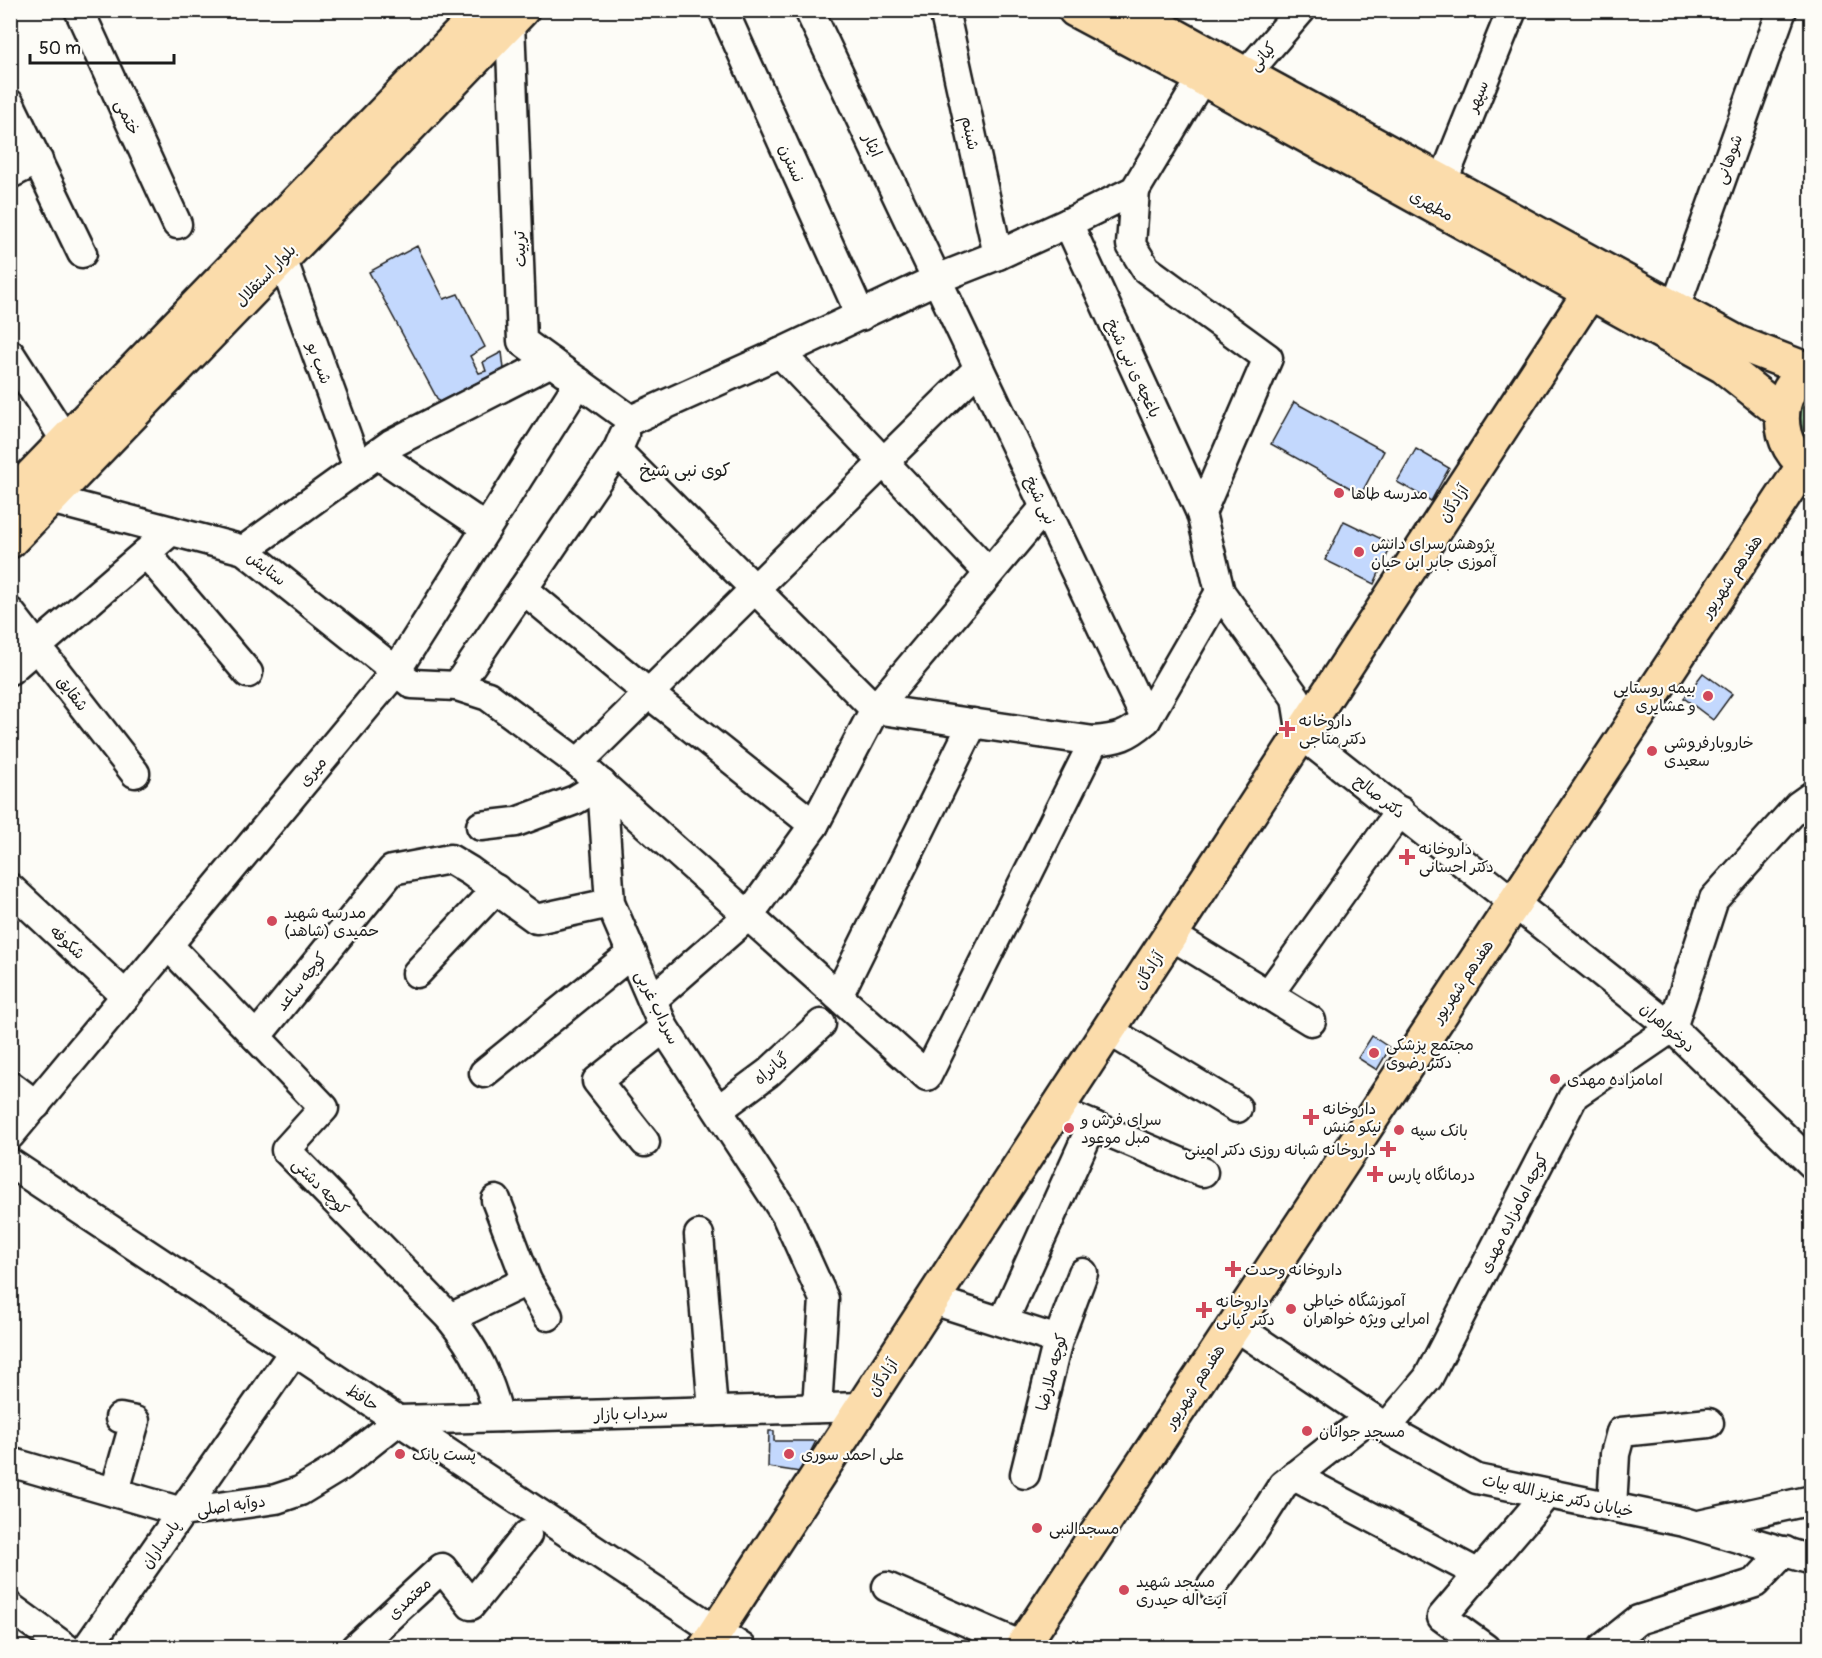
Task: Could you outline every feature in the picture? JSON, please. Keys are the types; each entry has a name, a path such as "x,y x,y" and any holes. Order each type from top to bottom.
{"main road":[{"name":"مطهری","path":"1075,10 1724,366 1782,412"},
{"name":"مطهری","path":"1128,10 1165,20 1246,74 1738,342 1810,369"},
{"name":"بلوار استقلال","path":"10,541 282,258 505,14"},
{"name":"بلوار استقلال","path":"10,498 505,14"},
{"name":"آزادگان","path":"721,1642 863,1407 1590,292"},
{"path":"1808,467 1792,452 1784,435 1782,412 1785,399 1794,382 1810,369"},
{"name":"هفدهم شهریور","path":"1021,1647 1515,902 1808,467"}],"street":[{"name":"ختمی","path":"79,10 177,224"},
{"name":"نسترن","path":"723,10 861,316"},
{"name":"ایثار","path":"809,10 937,279"},
{"name":"شبنم","path":"944,10 998,255"},
{"name":"کیانی","path":"1246,74 1301,10"},
{"name":"سپهر","path":"1443,181 1512,10"},
{"name":"شوهانی","path":"1675,308 1782,10"},
{"name":"تربیت","path":"505,14 522,341 632,420"},
{"path":"1200,513 1268,358 1146,269 1131,245 1135,190 1202,78"},
{"path":"10,104 82,253"},
{"path":"10,174 38,160"},
{"path":"1095,741 927,1076 578,763 489,696 457,686 616,451 632,420 937,279 998,255 1068,223 1135,190"},
{"name":"باغچه ی نبی شیخ","path":"1068,223 1200,513 1220,592"},
{"name":"شب بو","path":"282,258 367,461"},
{"name":"نبی شیخ","path":"937,279 1146,720"},
{"path":"780,353 988,573"},
{"path":"10,354 66,441"},
{"path":"244,550 392,444 551,362"},
{"path":"578,763 979,368"},
{"name":"میری","path":"10,1135 396,671 579,382"},
{"path":"616,451 875,709 1095,741 1116,740 1133,732 1146,720 1220,592 1296,698 1302,735"},
{"path":"367,461 486,528"},
{"name":"ستایش","path":"50,499 244,550 412,684 457,686"},
{"path":"652,1000 748,915 814,825 875,709 1045,507"},
{"path":"10,670 171,531"},
{"path":"146,553 248,673"},
{"path":"523,589 648,693 814,825"},
{"name":"شقایق","path":"10,612 135,773"},
{"path":"838,996 973,723"},
{"name":"دکتر صالح","path":"1302,735 1515,902"},
{"path":"481,826 516,822 575,800 602,784"},
{"name":"سرداب غربی","path":"602,784 610,903 664,1028 786,1215 824,1299 817,1408"},
{"path":"1672,1028 1714,899 1798,806 1812,796"},
{"path":"1268,995 1400,812"},
{"name":"کوچه ساعد","path":"256,1036 392,870 450,859 496,889"},
{"name":"شکوفه","path":"10,888 126,996"},
{"path":"417,974 496,889 536,919 610,903"},
{"name":"دوخواهران","path":"1515,902 1672,1028 1812,1164"},
{"path":"1171,935 1311,1021"},
{"name":"کوچه دشتی","path":"168,945 324,1107 285,1150 450,1318 477,1354 500,1417"},
{"path":"484,1072 632,953"},
{"name":"گیانراه","path":"718,1110 768,1073 821,1024"},
{"path":"645,1142 597,1081 664,1028"},
{"name":"کوچه امامزاده مهدی","path":"1212,1586 1254,1530 1283,1485 1378,1422 1428,1378 1574,1095 1672,1028"},
{"path":"1108,1030 1237,1108"},
{"path":"10,1085 36,1105"},
{"path":"1056,1110 1203,1172"},
{"path":"1003,1322 1092,1125"},
{"name":"حافظ","path":"10,1163 399,1420 721,1642"},
{"path":"496,1200 527,1281 548,1316"},
{"path":"699,1235 713,1411"},
{"name":"کوچه ملارضا","path":"1025,1474 1058,1340 1083,1273"},
{"path":"450,1318 527,1281"},
{"path":"933,1300 1058,1340"},
{"name":"خیابان دکتر عزیز الله بیات","path":"1234,1325 1378,1422 1477,1479 1697,1526 1812,1560"},
{"name":"پاسداران","path":"100,1642 182,1512 294,1351"},
{"name":"سرداب بازار","path":"399,1420 863,1407"},
{"path":"115,1491 135,1421 120,1418"},
{"name":"دوآبه اصلی","path":"10,1462 182,1512 276,1499 300,1491 342,1466 399,1420"},
{"path":"1612,1507 1615,1454 1621,1432 1709,1423"},
{"path":"1294,1476 1479,1574"},
{"path":"1485,1647 1442,1617 1547,1494"},
{"path":"1697,1526 1812,1500"},
{"name":"معتمدی","path":"356,1647 442,1568 471,1605 527,1535"},
{"path":"1603,1647 1638,1620 1755,1583 1785,1551"},
{"path":"887,1587 1021,1647"},
{"path":"10,1607 66,1647"},
{"path":"1626,1647 1638,1620"}],"green space":[{"path":"1811,392 1811,445 1804,432 1801,418 1803,404"}],"building":[{"path":"417,246 444,299 458,294 485,347 470,356 479,373 486,371 483,362 502,352 504,369 439,402 369,272"},
{"path":"1294,402 1384,451 1361,494 1271,444"},
{"path":"1416,449 1449,468 1431,501 1397,482"},
{"name":"پژوهش سرای دانش آموزی جابر ابن حیان","path":"1344,521 1392,544 1374,584 1325,560"},
{"name":"بیمه روستایی و عشایری","path":"1703,673 1732,694 1713,720 1684,698"},
{"name":"مجتمع پزشکی دکتر رضوی","path":"1372,1036 1390,1048 1377,1070 1358,1058"},
{"name":"علی احمد سوری","path":"769,1431 774,1431 774,1441 816,1441 800,1472 768,1467"}],"place":[{"name":"مدرسه طاها","path":"1339,493"},
{"name":"پژوهش سرای دانش آموزی جابر ابن حیان","path":"1359,552"},
{"name":"بیمه روستایی و عشایری","path":"1708,696"},
{"name":"داروخانه دکتر متاجی","path":"1287,729"},
{"name":"خاروبارفروشی سعیدی","path":"1652,751"},
{"name":"داروخانه دکتر احسانی","path":"1407,857"},
{"name":"مدرسه شهید حمیدی (شاهد)","path":"272,921"},
{"name":"مجتمع پزشکی دکتر رضوی","path":"1374,1053"},
{"name":"امامزاده مهدی","path":"1555,1079"},
{"name":"داروخانه نیکو منش","path":"1311,1117"},
{"name":"سرای فرش و مبل موعود","path":"1069,1128"},
{"name":"بانک سپه","path":"1399,1130"},
{"name":"داروخانه شبانه روزی دکتر امینی","path":"1388,1149"},
{"name":"درمانگاه پارس","path":"1375,1174"},
{"name":"داروخانه وحدت","path":"1233,1269"},
{"name":"آموزشگاه خیاطی امرایی ویژه خواهران","path":"1291,1309"},
{"name":"داروخانه دکتر کیانی","path":"1204,1310"},
{"name":"مسجد جوانان","path":"1307,1431"},
{"name":"پست بانک","path":"400,1454"},
{"name":"علی احمد سوری","path":"789,1454"},
{"name":"مسجدالنبی","path":"1037,1528"},
{"name":"مسجد شهید آیت اله حیدری","path":"1124,1590"}],"district":[{"name":"کوی نبی شیخ","path":"685,470"}]}
